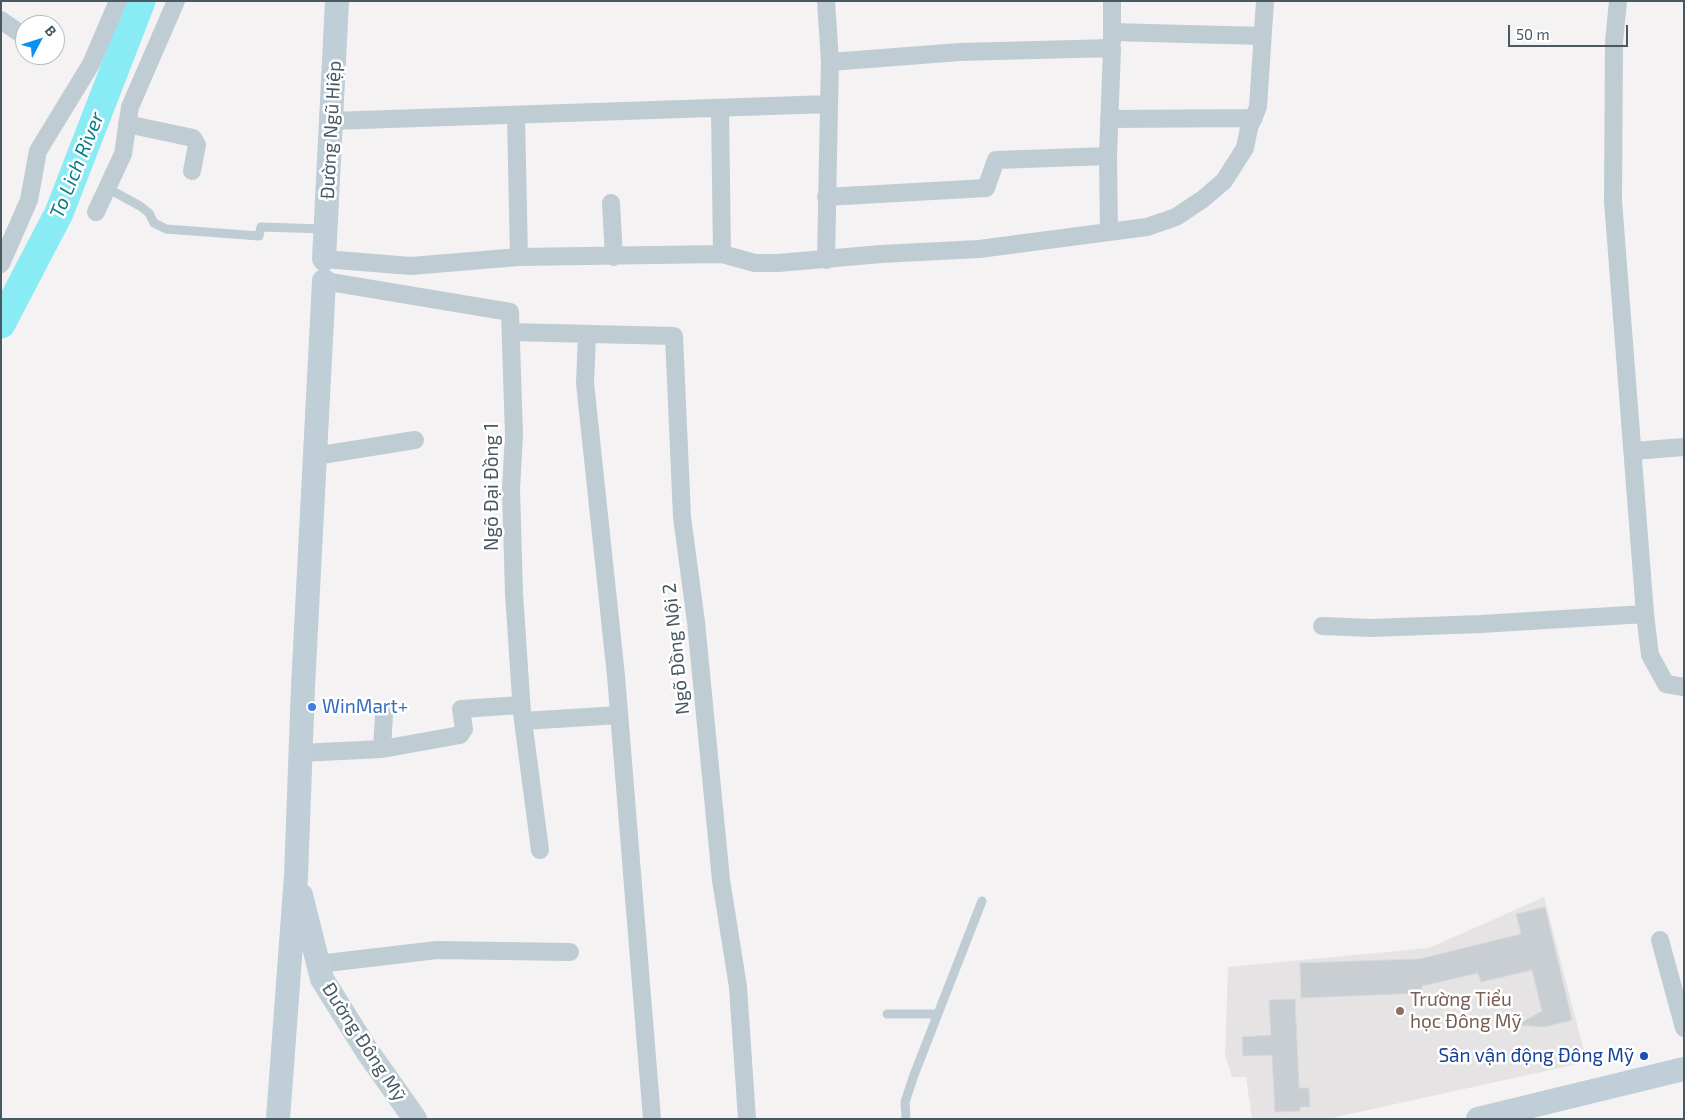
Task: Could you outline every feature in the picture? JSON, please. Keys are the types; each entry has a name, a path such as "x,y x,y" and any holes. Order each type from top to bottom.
{"street":[{"path":"1,264 30,200 38,151 91,64 118,1"},
{"path":"96,212 123,154 130,108 176,1"},
{"name":"Đường Ngũ Hiệp","path":"296,876 337,1"},
{"path":"826,1 830,62 826,260"},
{"path":"1109,232 1108,156 1112,1"},
{"path":"324,270 411,266 519,257 722,254 755,263 826,260 881,254 979,249 1147,227 1176,217 1203,199 1224,181 1241,156 1245,148 1249,128 1258,108 1266,1"},
{"path":"1618,1 1614,42 1613,201 1645,614 1650,655 1666,684 1684,686"},
{"path":"1,20 15,30"},
{"path":"830,62 1112,40 1262,36"},
{"path":"331,121 829,104"},
{"path":"720,108 722,254"},
{"path":"516,116 519,257"},
{"path":"1109,120 1254,118"},
{"path":"127,124 194,138 197,145 192,171"},
{"path":"826,197 986,188 996,160 1108,156"},
{"path":"611,203 614,257"},
{"name":"Ngõ Đại Đồng 1","path":"324,270 510,312 514,435 511,489 512,527 522,713 540,850"},
{"name":"Ngõ Đồng Nội 2","path":"511,332 674,336 682,517 696,622 721,880 738,987 748,1119"},
{"path":"587,334 585,383 619,715 652,1119"},
{"path":"315,456 415,440"},
{"path":"1633,451 1684,447"},
{"path":"1322,626 1371,628 1481,624 1645,614"},
{"path":"301,753 382,748 460,735 464,729 461,709 522,713 619,715"},
{"path":"382,748 384,715"},
{"path":"278,1119 296,876"},
{"name":"Đường Đông Mỹ","path":"296,876 322,979 413,1118"},
{"path":"1660,940 1684,1028"},
{"path":"318,964 437,950 570,952"},
{"path":"1480,1119 1684,1070"}],"lane":[{"path":"107,188 140,206 149,213 154,223 166,229 260,236 261,227 326,229"},
{"path":"906,1119 905,1102 936,1014 982,900"},
{"path":"887,1014 936,1014"}],"shaded area":[{"name":"Trường Tiểu học Đông Mỹ","path":"1544,897 1587,1062 1327,1119 1252,1119 1246,1077 1232,1077 1225,1056 1228,967 1429,948"}],"building":[{"path":"1545,907 1572,1020 1545,1027 1517,1025 1542,1011 1532,970 1481,982 1478,973 1422,986 1422,993 1301,998 1300,963 1419,959 1521,934 1516,914"},
{"path":"1295,999 1299,1088 1309,1088 1310,1107 1300,1107 1300,1111 1275,1112 1272,1055 1243,1056 1242,1037 1271,1035 1269,1000"}],"waterway":[{"name":"To Lich River","path":"1,324 59,213 141,1"}],"place":[{"name":"WinMart+","path":"312,707"},
{"name":"Trường Tiểu học Đông Mỹ","path":"1400,1011"},
{"name":"Sân vận động Đông Mỹ","path":"1644,1056"}]}
